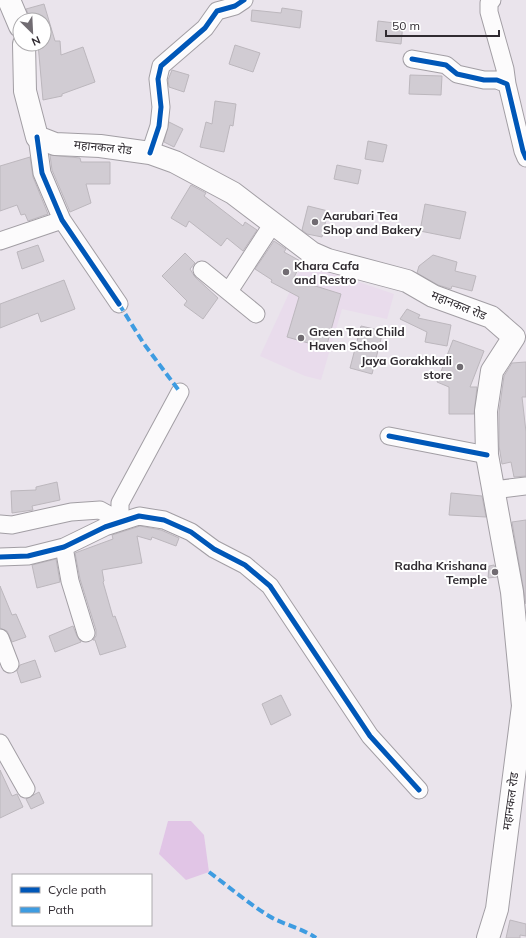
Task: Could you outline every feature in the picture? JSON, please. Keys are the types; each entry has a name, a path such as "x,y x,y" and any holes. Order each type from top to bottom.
{"main road":[{"path":"9,0 14,12"},
{"path":"24,52 25,90 37,138"},
{"name":"महानकल रोड","path":"37,138 55,144 100,146 150,153 175,162 232,193 274,222 312,253 328,260 407,281 433,296 491,317 520,333 492,371 486,411 487,455 512,592 523,706 497,909 488,938"}],"street":[{"path":"150,153 159,126 161,107 158,79 160,66 204,28 217,11 235,6 244,0"},
{"path":"490,1 489,12 505,69 522,151 526,158"},
{"path":"412,59 446,65 456,74 484,80 497,80 507,84"},
{"path":"37,138 42,173 62,220 119,304"},
{"path":"0,241 62,220"},
{"path":"229,291 274,222"},
{"path":"202,270 256,314"},
{"path":"120,522 120,503 180,392"},
{"path":"388,436 487,455"},
{"path":"493,490 526,486"},
{"path":"0,524 12,525 71,512 100,510 120,522"},
{"path":"0,557 28,556 64,547 120,522 139,516 164,520 191,532 214,548 245,565 270,586 370,736 419,790"},
{"path":"64,547 70,581 86,633"},
{"path":"0,638 10,664"},
{"path":"0,743 26,789"}],"shaded area":[{"name":"Green Tara Child Haven School","path":"303,263 394,294 387,319 342,309 321,380 305,376 260,356"},
{"path":"168,821 191,821 204,835 209,872 186,880 159,854"}],"building":[{"path":"44,4 46,12 27,12 26,9"},
{"path":"282,8 302,11 300,28 251,21 252,10 281,13"},
{"path":"378,21 403,24 401,44 376,41"},
{"path":"52,31 55,41 60,41 61,55 83,47 95,82 62,94 62,96 43,100 39,52 52,52"},
{"path":"235,45 260,53 253,72 229,64"},
{"path":"172,70 189,75 184,92 169,87 168,80"},
{"path":"410,75 442,76 441,95 409,94"},
{"path":"215,101 236,104 233,126 230,125 224,152 200,147 206,122 212,124"},
{"path":"169,122 183,129 174,147 164,142"},
{"path":"368,141 387,145 383,162 365,159"},
{"path":"50,155 80,158 81,162 110,162 110,184 86,184 91,203 70,212 52,170"},
{"path":"30,157 33,177 48,214 28,221 25,214 21,215 17,205 0,211 0,166"},
{"path":"337,165 361,170 358,184 334,179"},
{"path":"191,185 206,193 204,196 243,226 245,222 257,230 243,251 227,238 221,246 189,221 186,227 171,218"},
{"path":"425,204 466,212 460,239 420,231"},
{"name":"Aarubari Tea Shop and Bakery","path":"308,206 328,211 322,237 307,234 302,230"},
{"path":"274,241 286,249 284,252 302,262 293,279 341,294 326,348 287,337 299,297 271,282 272,280 255,269"},
{"path":"38,245 44,261 22,269 17,252"},
{"path":"185,253 195,263 190,269 195,277 218,298 203,319 184,305 187,301 162,276"},
{"path":"433,255 457,262 455,271 476,276 472,291 452,286 451,289 438,285 417,273 419,266"},
{"path":"64,280 75,309 41,322 38,313 0,328 0,304"},
{"path":"407,309 420,315 418,318 451,325 447,346 425,342 427,332 400,319"},
{"path":"361,326 383,331 372,374 350,368"},
{"name":"Jaya Gorakhkali store","path":"453,340 484,351 470,387 477,387 474,414 449,414 449,387 437,382"},
{"path":"526,362 526,397 522,397 526,432 526,476 514,477 511,462 502,464 499,446 499,412 504,376 512,363"},
{"path":"57,482 60,500 32,506 33,510 12,513 11,491 36,490 36,487"},
{"path":"451,493 482,496 486,517 449,515"},
{"path":"526,520 526,604 512,522"},
{"path":"140,526 161,530 179,538 176,546 152,537 151,540 137,536 142,563 102,570 103,582 113,617 115,616 126,647 100,655 95,640 93,640 96,636 96,630 80,579 75,553 113,539 112,535"},
{"path":"56,559 60,582 37,588 32,565"},
{"path":"494,565 497,577 488,578 489,566"},
{"path":"0,586 12,615 16,614 26,637 12,642 7,631 0,628"},
{"path":"73,626 81,642 55,652 49,636"},
{"path":"35,660 41,677 21,683 17,671 20,665"},
{"path":"281,695 291,715 271,725 262,704"},
{"path":"0,770 12,796 17,794 23,807 0,818"},
{"path":"39,792 44,803 31,809 26,799"},
{"path":"510,920 526,924 526,936 520,935 520,938 506,938"}],"marked path":[{"path":"119,304 144,344 180,392"},
{"path":"209,872 269,916 316,938"}],"cycle path":[{"path":"150,153 159,126 161,107 158,79 161,66 205,28 217,11 235,6 244,0"},
{"path":"412,59 446,65 457,74 484,80 497,80 507,84 526,158"},
{"path":"37,137 42,173 62,220 119,304"},
{"path":"389,436 487,455"},
{"path":"0,557 28,556 64,547 105,527 139,516 164,520 191,532 214,549 245,565 270,586 370,736 419,790"}],"place":[{"name":"Aarubari Tea Shop and Bakery","path":"315,222"},
{"name":"Khara Cafa and Restro","path":"286,272"},
{"name":"Green Tara Child Haven School","path":"301,338"},
{"name":"Jaya Gorakhkali store","path":"460,367"},
{"name":"Radha Krishana Temple","path":"495,572"}]}
